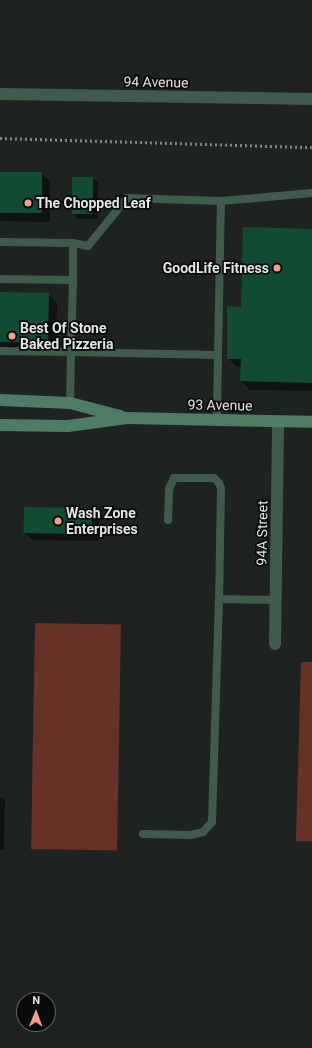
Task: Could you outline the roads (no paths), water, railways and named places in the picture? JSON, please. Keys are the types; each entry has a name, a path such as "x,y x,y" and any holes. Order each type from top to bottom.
{"main road":[{"name":"93 Avenue","path":"0,400 70,403 127,418"},
{"name":"93 Avenue","path":"0,425 68,426 127,418 312,422"}],"street":[{"name":"94 Avenue","path":"0,94 312,99"},
{"name":"94A Street","path":"274,644 276,600 278,422"}],"lane":[{"path":"0,242 73,243 88,246 127,198 221,201 312,193"},
{"path":"217,420 221,201"},
{"path":"70,403 73,243"},
{"path":"0,279 73,280"},
{"path":"0,351 218,355"},
{"path":"143,834 191,835 203,832 212,822 219,599 221,489 219,483 214,478 174,478 169,489 168,520"},
{"path":"219,599 276,600"}],"place":[{"name":"The Chopped Leaf","path":"28,203"},
{"name":"GoodLife Fitness","path":"277,268"},
{"name":"Best Of Stone Baked Pizzeria","path":"12,336"},
{"name":"Wash Zone Enterprises","path":"58,521"}]}
